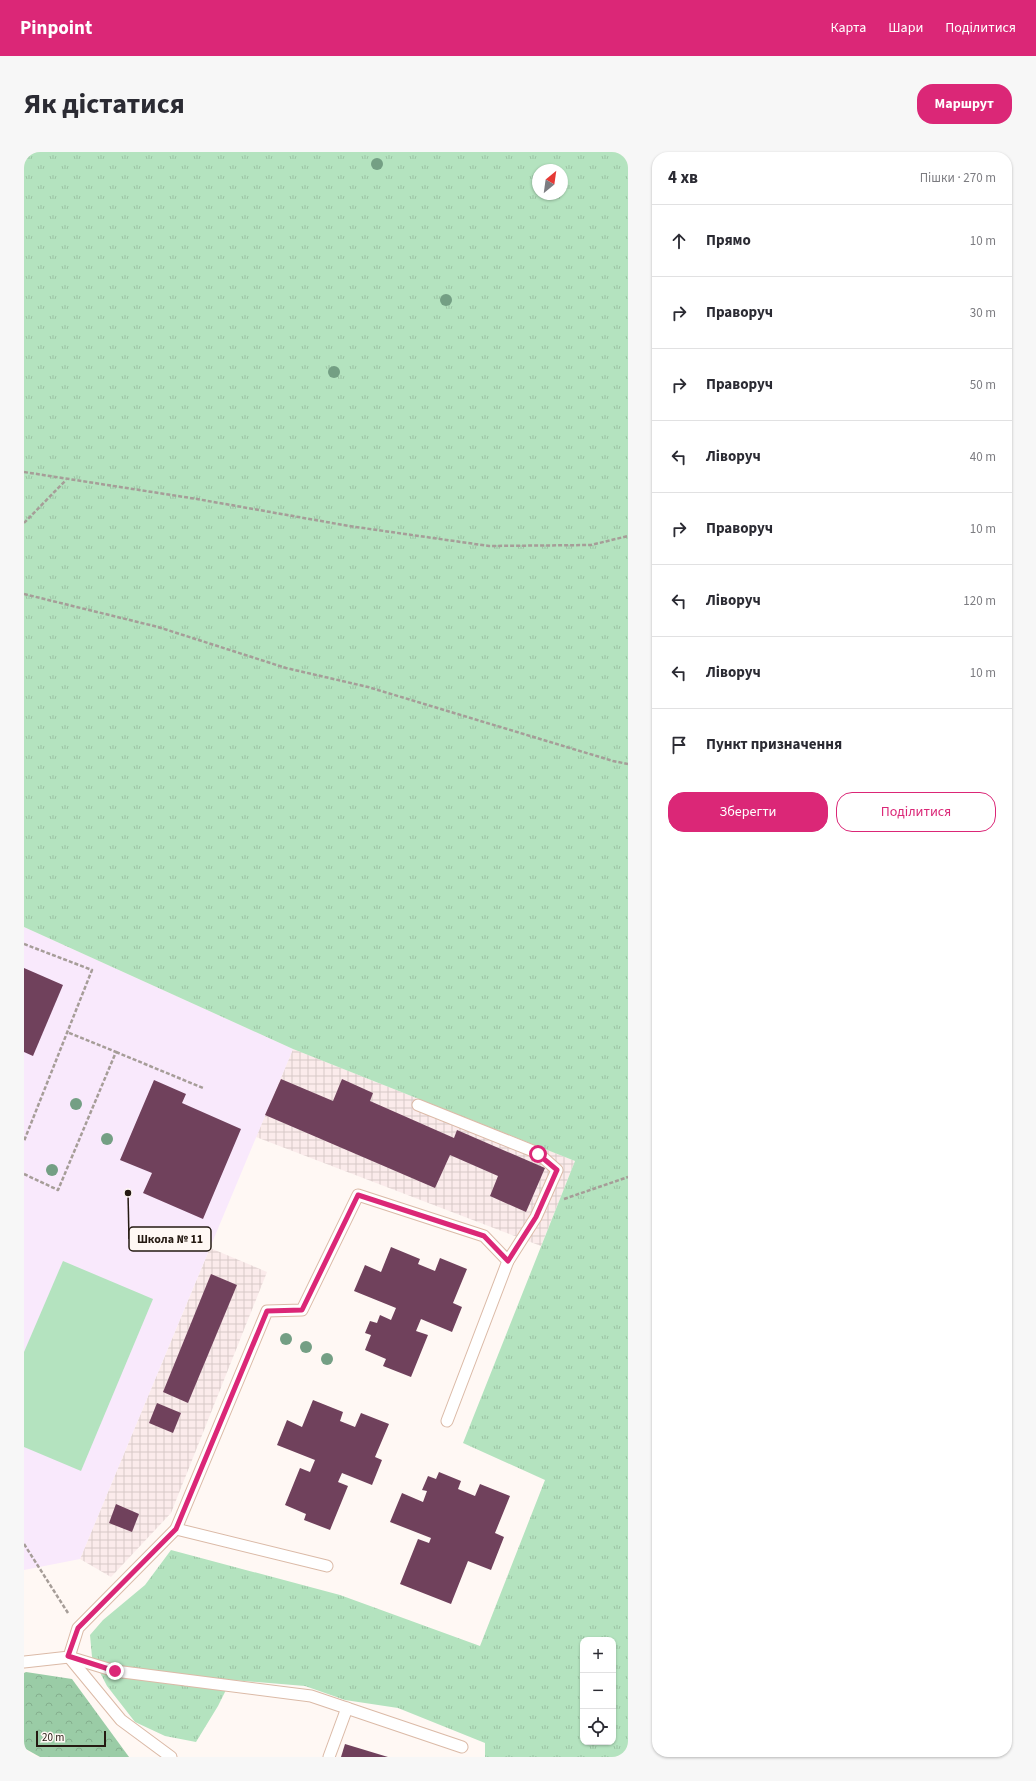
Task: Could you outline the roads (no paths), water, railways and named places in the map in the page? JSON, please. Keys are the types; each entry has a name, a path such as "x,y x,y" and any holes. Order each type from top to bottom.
{"lane":[{"path":"418,1105 538,1154 557,1170 536,1217 508,1261 447,1420"},
{"path":"68,1656 78,1628 176,1529 267,1311 302,1310 358,1195 484,1236 508,1261"},
{"path":"176,1529 327,1566"},
{"path":"68,1656 121,1720 171,1757"},
{"path":"24,1662 68,1656 115,1671 311,1696 462,1747"},
{"path":"329,1757 347,1708"}],"place":[{"name":"Школа № 11","path":"128,1193"}]}
